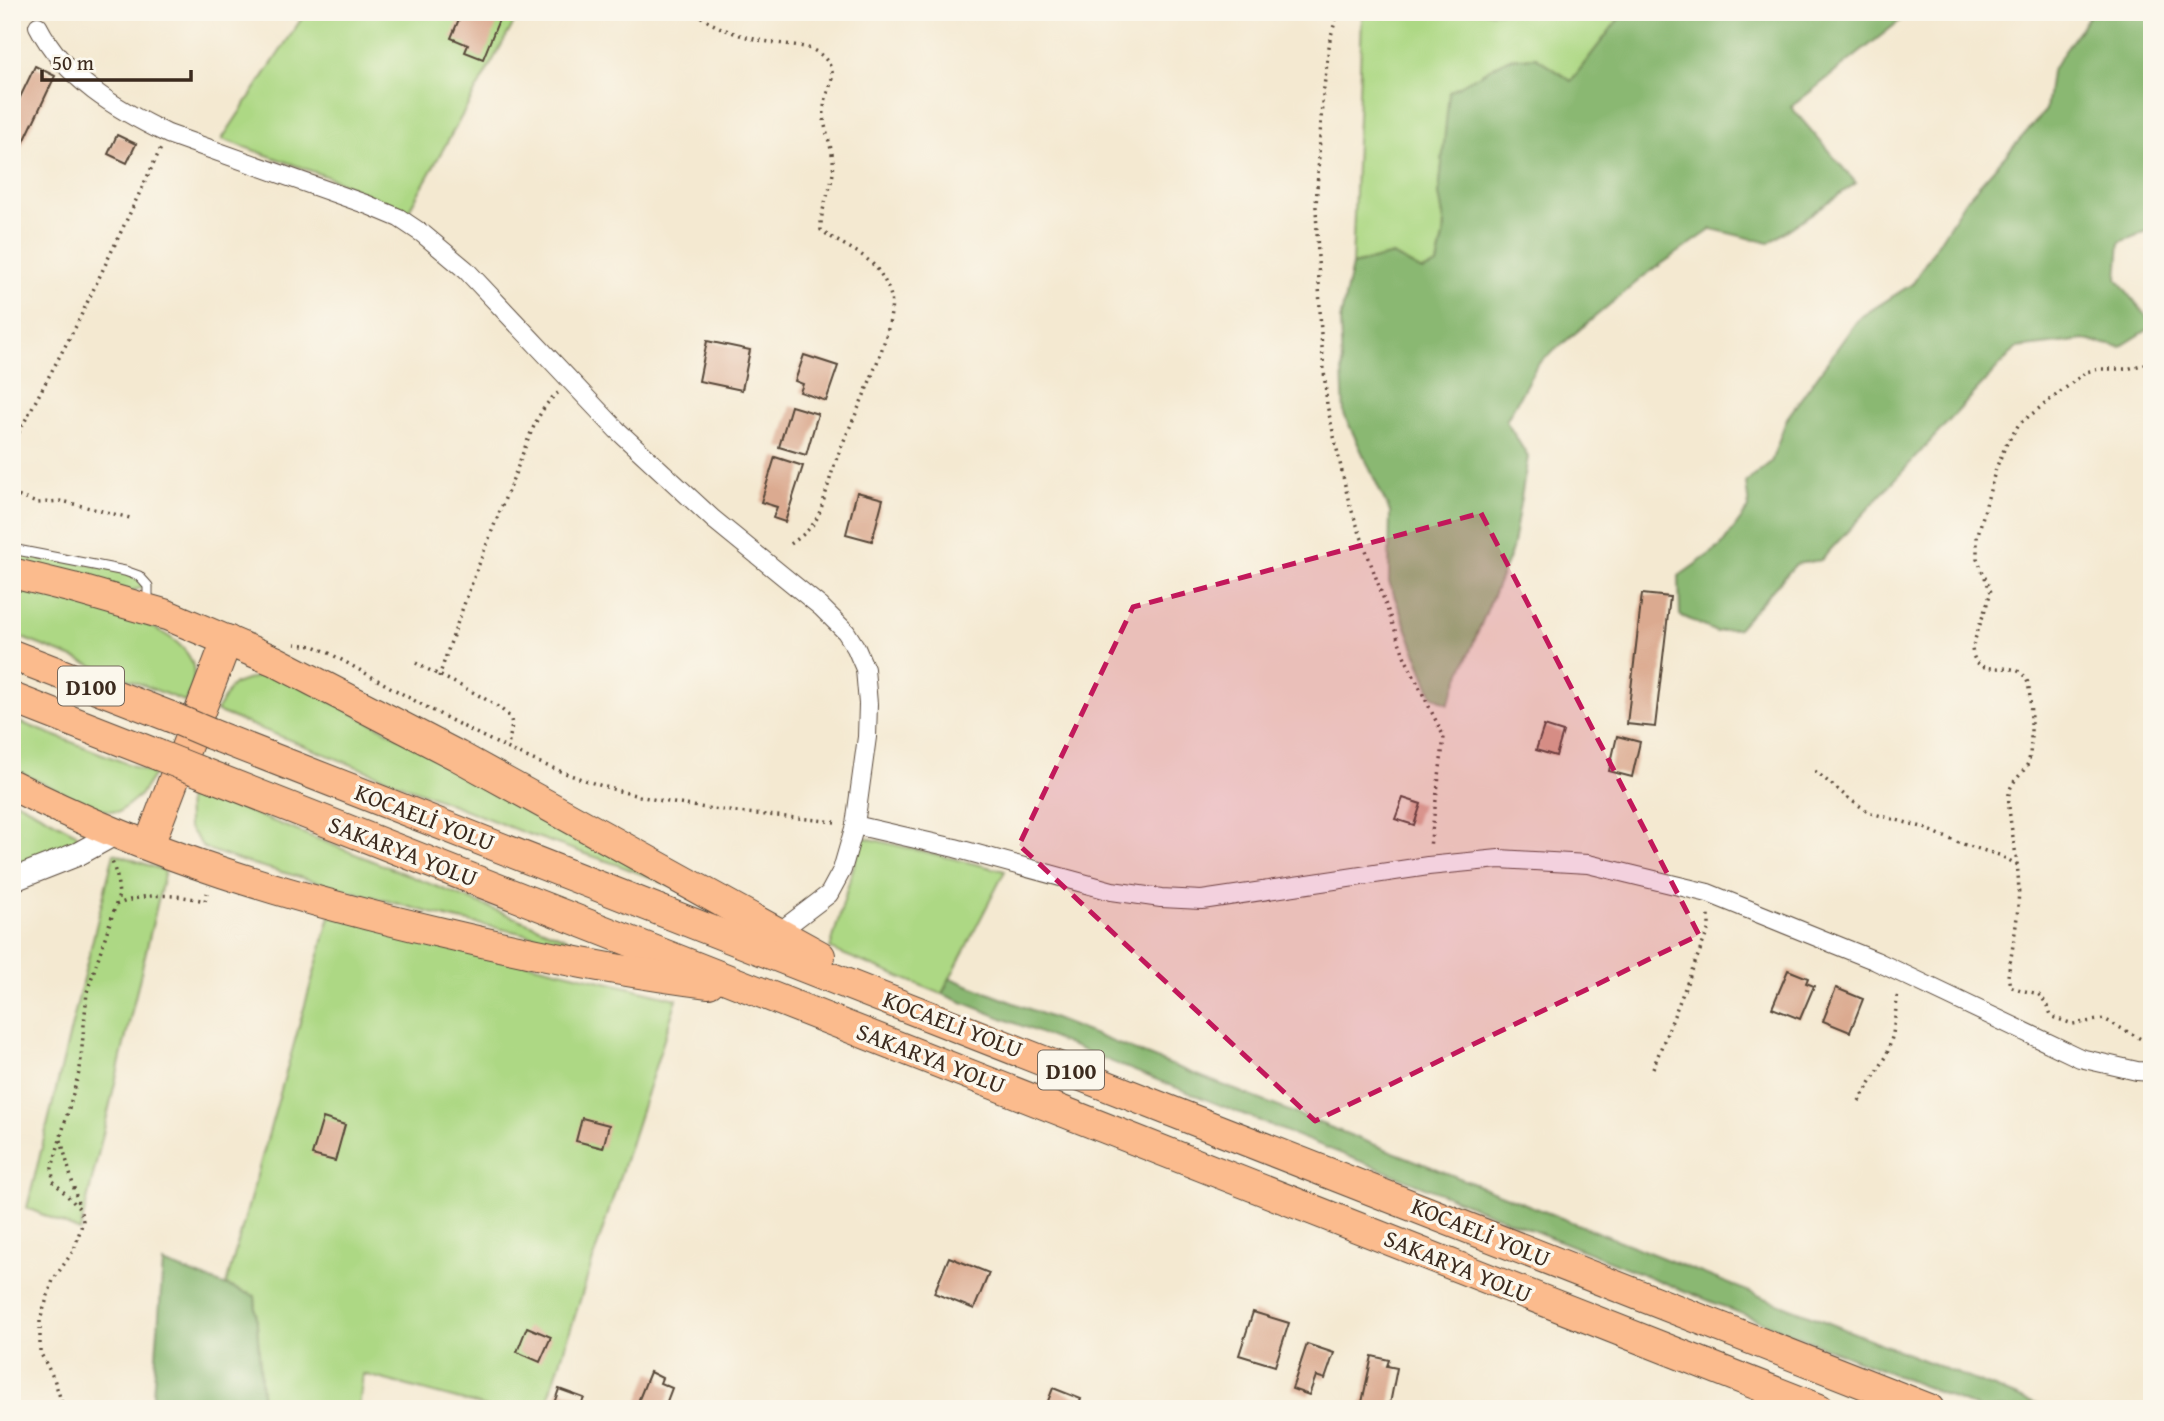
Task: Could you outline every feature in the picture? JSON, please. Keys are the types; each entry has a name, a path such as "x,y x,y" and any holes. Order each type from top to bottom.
{"highway":[{"path":"12,573 149,610 259,654 446,749 908,1006"},
{"path":"149,845 227,640"},
{"name":"KOCAELİ YOLU","path":"12,654 1929,1409"},
{"name":"SAKARYA YOLU","path":"12,698 1819,1409"},
{"path":"12,785 111,836 149,845 214,869 367,916 637,974 752,988"}],"street":[{"path":"38,26 47,45 62,64 85,85 115,106 168,134 328,189 399,218 424,234 466,270 617,429 713,519 821,607 846,632 865,669 868,704 867,737 855,825 842,870 829,894 779,933"},
{"path":"855,825 955,848 1112,891 1161,898 1202,900 1428,866 1499,859 1552,860 1619,870 1708,893 1900,972 2080,1058 2104,1065 2152,1072"},
{"path":"12,880 78,854 111,836"}],"lane":[{"path":"12,549 139,576 148,586 149,610"}],"path":[{"path":"696,12 737,35 802,45 819,52 831,67 833,77 824,109 833,157 833,173 820,216 821,230 858,251 878,267 890,295 892,309 885,338 837,456 817,518 806,533 788,546"},
{"path":"1338,12 1330,39 1322,103 1316,207 1326,404 1354,516 1405,658 1444,737 1428,866"},
{"path":"12,444 76,326 168,134"},
{"path":"2152,362 2127,369 2085,372 2019,424 1996,468 1977,538 1977,558 1992,592 1972,648 1973,657 1979,664 1988,668 2015,669 2023,674 2028,684 2032,745 2029,762 2012,783 2009,796 2018,865 2018,889 2008,976 2010,986 2042,995 2052,1017 2061,1021 2073,1024 2105,1019 2152,1045"},
{"path":"439,677 458,618 543,409 553,397 573,382"},
{"path":"12,494 37,503 62,501 130,517"},
{"path":"259,654 287,644 302,643 314,646 508,747 586,781 619,791 719,809 855,825"},
{"path":"416,663 439,677 497,704 507,713 512,721 508,747"},
{"path":"1815,771 1871,813 1922,827 1959,843 1999,855 2018,865"},
{"path":"80,1209 53,1181 52,1168 80,1069 87,992 119,895 111,836"},
{"path":"116,905 133,897 150,894 176,894 205,901 214,869"},
{"path":"1653,1068 1709,928 1708,893"},
{"path":"1859,1101 1885,1057 1893,1034 1900,972"},
{"path":"60,1139 83,1221 74,1250 53,1280 40,1320 40,1352 54,1379 64,1409"}],"highlighted area":[{"path":"1481,513 1699,935 1315,1121 1019,845 1133,607"}],"green space":[{"path":"306,12 520,12 408,212 328,177 222,139"},
{"path":"1366,12 1624,12 1571,81 1536,57 1508,59 1450,92 1439,194 1445,227 1437,265 1422,271 1393,255 1352,265 1362,18"},
{"path":"1624,12 1911,12 1791,107 1856,183 1769,243 1712,229 1644,276 1537,365 1506,421 1528,457 1512,550 1448,704 1432,695 1389,582 1390,512 1344,414 1340,321 1352,265 1393,255 1422,271 1437,265 1445,227 1439,194 1449,92 1508,59 1536,57 1571,81"},
{"path":"2092,12 2152,12 2152,229 2120,242 2117,279 2152,323 2152,327 2120,347 2085,340 2016,348 1821,560 1796,564 1738,628 1716,632 1680,615 1679,576 1721,546 1749,508 1746,482 1771,462 1787,418 1859,318 1912,284 1965,201 2046,110 2051,71"},
{"path":"12,549 125,571 148,586 131,591 12,561"},
{"path":"12,589 83,604 160,631 179,644 193,665 194,676 186,702 12,634"},
{"path":"261,675 284,677 719,904 522,832 216,711 232,685"},
{"path":"12,719 154,774 140,795 119,812 98,809 12,769"},
{"path":"187,787 591,948 450,918 241,861 204,848 188,827"},
{"path":"12,799 76,833 79,842 70,849 12,867"},
{"path":"862,837 1005,871 942,994 830,949"},
{"path":"114,853 165,871 80,1231 27,1208"},
{"path":"330,916 677,999 545,1409 494,1409 363,1374 359,1409 263,1409 255,1297 226,1285"},
{"path":"950,978 2048,1409 1980,1409 942,994"},
{"path":"163,1263 255,1296 263,1409 152,1409"}],"building":[{"path":"462,12 502,12 483,59 465,52 468,45 451,38"},
{"path":"35,66 55,76 12,167 12,114"},
{"path":"117,135 136,144 127,163 108,154"},
{"path":"707,341 750,350 742,390 699,381"},
{"path":"804,355 838,366 826,401 800,392 803,384 795,381"},
{"path":"791,406 818,414 806,455 779,447"},
{"path":"775,457 803,466 785,522 773,518 777,507 761,502"},
{"path":"857,492 883,499 872,541 846,534"},
{"path":"1642,594 1670,597 1655,727 1627,724"},
{"path":"1544,726 1563,732 1556,756 1536,750"},
{"path":"1617,736 1640,742 1632,777 1609,771"},
{"path":"1403,798 1421,804 1414,825 1395,819"},
{"path":"1788,970 1808,978 1806,983 1814,986 1800,1019 1772,1008"},
{"path":"1836,988 1863,999 1850,1032 1823,1021"},
{"path":"323,1118 345,1125 335,1161 312,1155"},
{"path":"582,1118 609,1125 603,1148 576,1141"},
{"path":"949,1257 989,1273 974,1309 934,1293"},
{"path":"1253,1312 1289,1323 1275,1366 1239,1355"},
{"path":"527,1327 551,1337 540,1362 517,1352"},
{"path":"1307,1344 1334,1353 1325,1379 1316,1376 1309,1395 1292,1389"},
{"path":"1372,1356 1389,1360 1387,1366 1397,1368 1389,1409 1361,1407"},
{"path":"650,1372 662,1378 660,1383 672,1388 664,1409 635,1409"},
{"path":"1053,1388 1081,1399 1077,1409 1045,1409"},
{"path":"559,1389 584,1398 579,1409 552,1409"}]}
